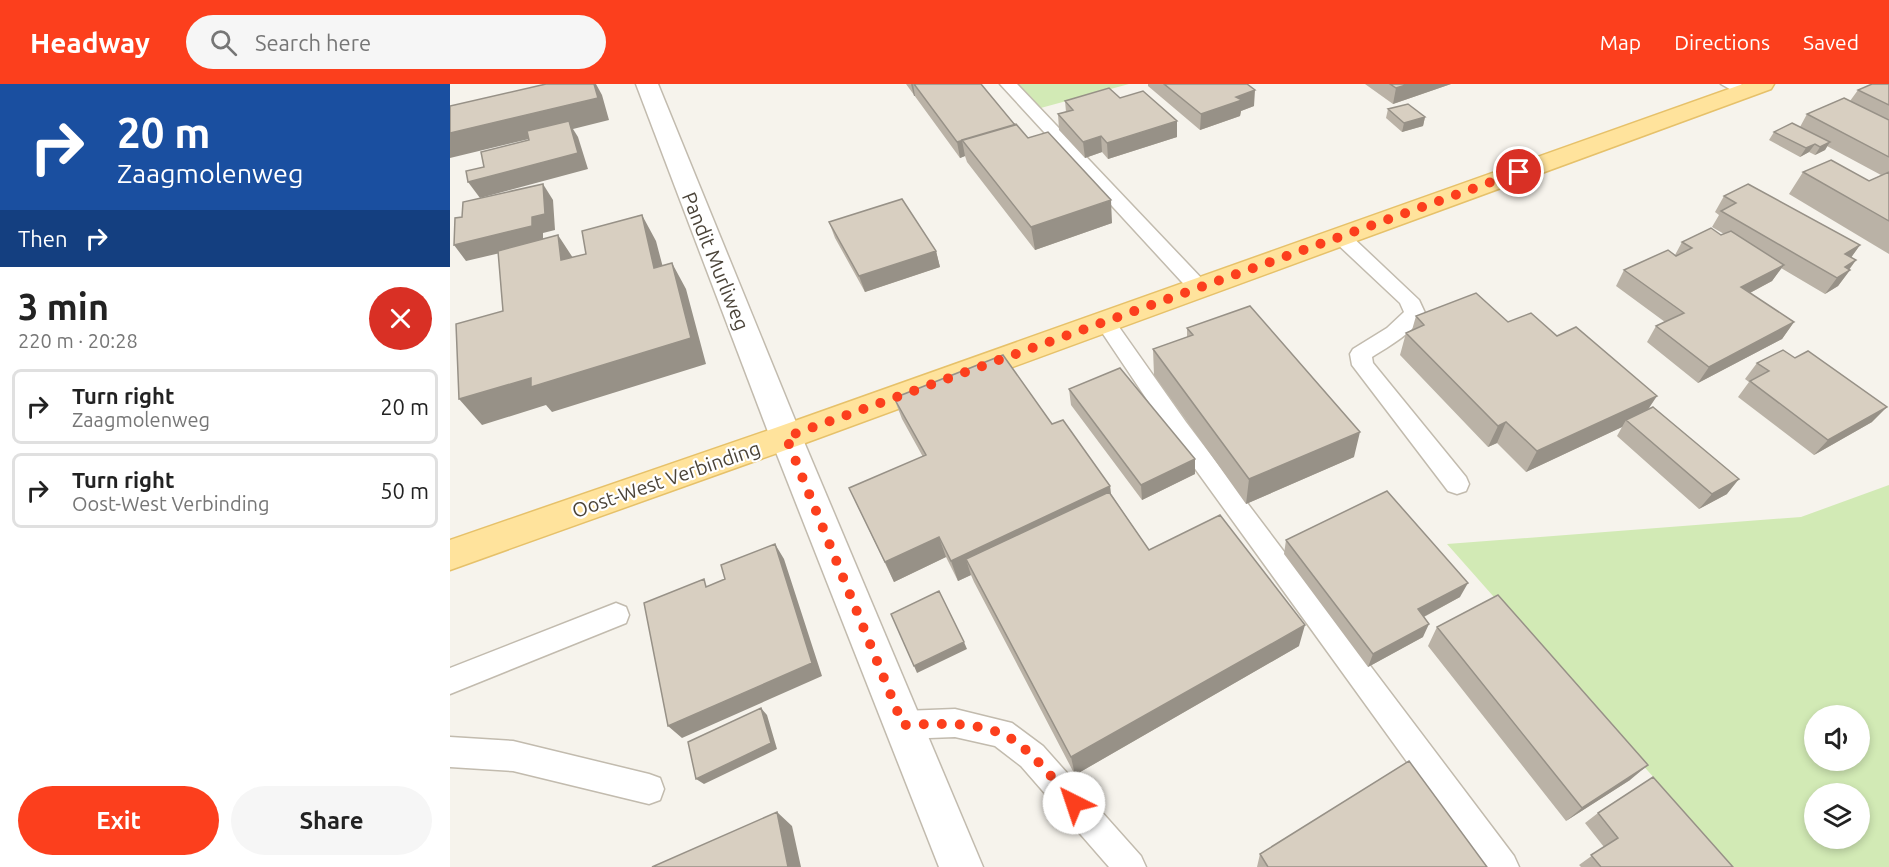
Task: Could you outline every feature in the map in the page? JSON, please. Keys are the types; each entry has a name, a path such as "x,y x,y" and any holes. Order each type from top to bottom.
{"main road":[{"name":"Oost-West Verbinding","path":"450,555 786,437 1341,237 1745,86"}],"street":[{"name":"Pandit Murliweg","path":"647,84 786,437 961,867"}],"lane":[{"path":"1008,84 1199,288"},
{"path":"1341,237 1409,300 1412,306 1415,313 1405,324 1361,354 1363,365 1457,484"},
{"path":"1105,322 1178,428 1503,867"},
{"path":"450,681 616,615"},
{"path":"903,725 955,723 1002,733 1032,756 1130,867"},
{"path":"450,752 513,756 649,789"}],"green space":[{"path":"1017,84 1129,84 1037,109"},
{"path":"1889,485 1889,867 1733,867 1447,544 1801,517"}],"building":[{"path":"546,84 594,84 598,98 450,133 450,106"},
{"path":"914,84 981,84 1015,125 957,142"},
{"path":"1164,84 1247,84 1255,90 1236,97 1242,100 1201,114"},
{"path":"1390,84 1409,84 1396,88"},
{"path":"1872,84 1889,84 1889,105 1858,90"},
{"path":"1109,88 1120,98 1143,91 1177,121 1107,143 1101,136 1083,142 1058,114 1073,110 1065,101"},
{"path":"1844,98 1889,120 1889,157 1807,114"},
{"path":"1408,104 1425,117 1404,123 1388,109"},
{"path":"569,121 578,153 468,182 466,171 484,167 481,152 529,140 527,131"},
{"path":"1792,123 1830,142 1820,147 1815,144 1806,148 1774,132"},
{"path":"1016,124 1028,138 1048,132 1111,200 1031,227 962,140"},
{"path":"1831,160 1869,181 1889,172 1889,221 1803,172"},
{"path":"543,184 545,214 532,217 532,226 454,245 455,218 462,217 463,202"},
{"path":"1748,184 1860,245 1845,254 1856,260 1845,267 1850,270 1837,278 1721,211 1736,203 1724,196"},
{"path":"902,199 936,251 859,276 829,222"},
{"path":"642,215 654,268 672,263 691,338 531,387 531,378 459,399 456,324 503,311 498,251 558,235 561,260 586,254 582,231"},
{"path":"1711,228 1721,235 1731,231 1784,265 1741,287 1794,322 1709,367 1656,326 1684,313 1624,270 1668,250 1676,256 1692,248 1682,242"},
{"path":"1476,293 1508,322 1531,313 1557,336 1576,327 1657,396 1537,451 1506,422 1498,426 1406,333 1424,325 1416,316"},
{"path":"1250,306 1360,432 1249,479 1153,349 1193,335 1187,328"},
{"path":"1783,350 1795,358 1808,351 1887,407 1828,440 1750,381 1769,371 1757,363"},
{"path":"1003,355 1052,424 1063,420 1110,486 951,561 939,537 885,562 849,488 926,455 894,398"},
{"path":"1120,368 1195,459 1141,485 1069,389"},
{"path":"1653,407 1739,479 1712,494 1626,420"},
{"path":"1387,491 1468,583 1418,609 1429,624 1373,654 1286,540"},
{"path":"1109,492 1149,550 1220,515 1305,625 1071,757 966,559"},
{"path":"775,544 812,663 668,726 644,603 704,579 706,587 725,579 721,565"},
{"path":"939,591 964,642 914,666 891,614"},
{"path":"1498,595 1648,765 1582,808 1437,627"},
{"path":"761,708 771,743 696,779 688,742"},
{"path":"1409,761 1487,867 1268,867 1260,854"},
{"path":"1653,777 1733,867 1601,867 1591,855 1618,838 1598,813"},
{"path":"777,812 788,867 652,867"}],"route":[{"path":"1074,803 1032,756 1002,733 955,723 903,725 786,437 1519,172"}]}
